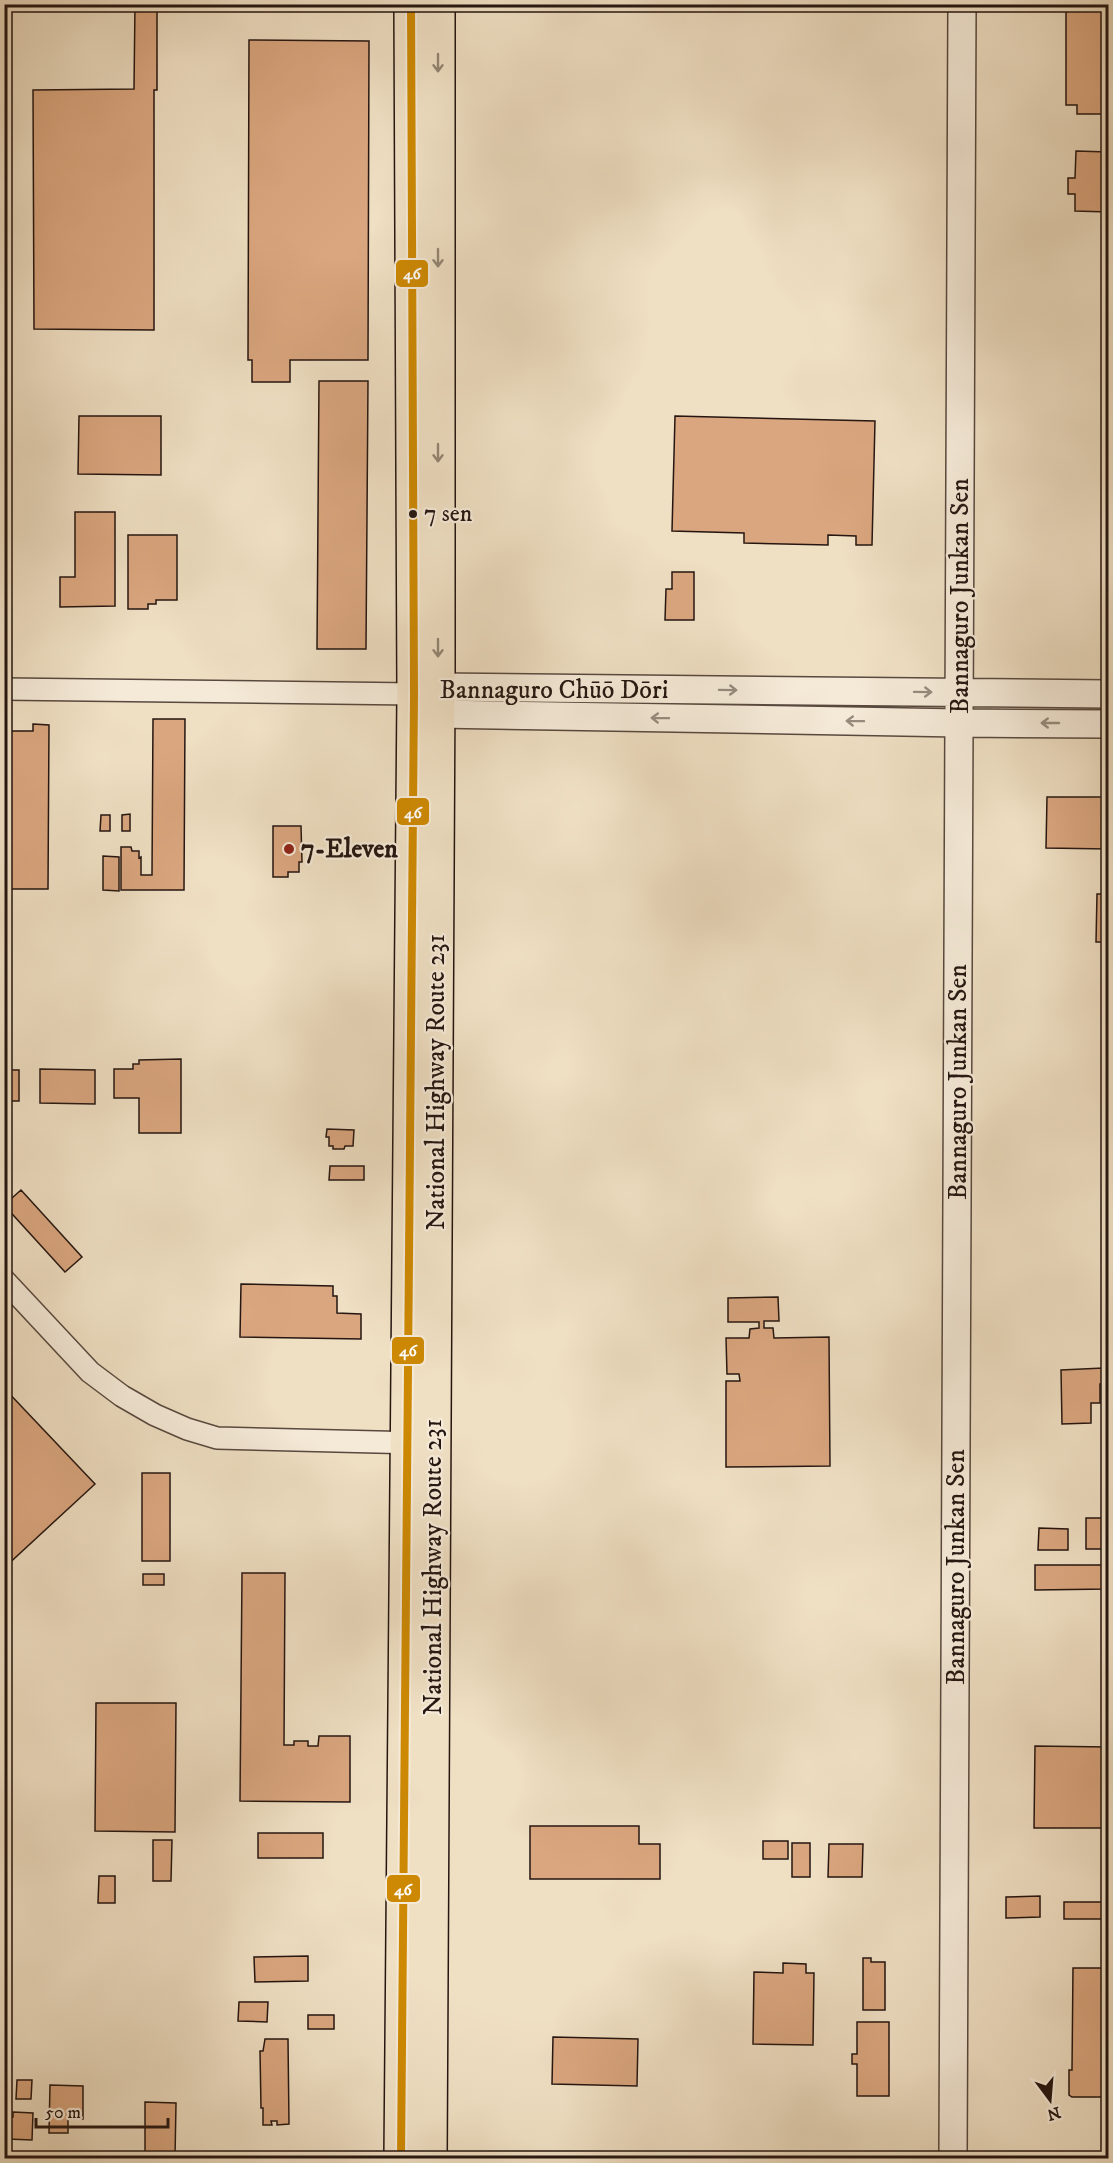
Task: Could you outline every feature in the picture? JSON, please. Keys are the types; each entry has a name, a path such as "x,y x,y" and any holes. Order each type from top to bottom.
{"highway":[{"name":"National Highway Route 231","path":"411,4 430,698"},
{"name":"National Highway Route 231","path":"401,2158 421,1443 438,4"},
{"name":"National Highway Route 231","path":"421,1443 430,2158"}],"street":[{"name":"Bannaguro Junkan Sen","path":"953,2158 962,4"},
{"path":"4,689 430,698"},
{"name":"Bannaguro Chūō Dōri","path":"430,698 960,693 1108,694"},
{"name":"Bannaguro Chūō Dōri","path":"430,698 960,723 1108,724"},
{"path":"4,1281 90,1372 138,1405 187,1430 217,1438 421,1443"}],"building":[{"path":"135,4 157,4 157,90 154,90 154,330 34,329 33,90 134,89"},
{"path":"332,4 368,4 368,11 332,10"},
{"path":"1066,4 1108,4 1108,114 1077,114 1077,105 1066,105"},
{"path":"249,40 369,41 368,360 290,360 290,382 252,382 252,360 248,360"},
{"path":"1076,151 1108,152 1108,212 1075,211 1075,194 1068,194 1068,178 1075,178"},
{"path":"319,381 368,381 366,649 317,649"},
{"path":"79,416 161,416 161,475 78,474"},
{"path":"675,416 875,421 872,545 856,545 856,536 828,535 828,545 744,543 744,533 672,531"},
{"path":"75,512 115,512 115,606 60,607 60,577 75,577"},
{"path":"128,535 177,535 177,600 156,600 156,604 148,604 148,609 128,609"},
{"path":"672,572 694,572 694,620 665,620 666,589 672,589"},
{"path":"153,719 185,719 184,890 121,890 121,847 131,847 132,851 139,851 141,875 152,875"},
{"path":"33,724 49,725 48,889 4,889 4,731 33,731"},
{"path":"1047,797 1108,797 1108,849 1046,848"},
{"path":"130,814 130,831 122,831 122,815"},
{"path":"101,815 110,815 110,831 100,831"},
{"path":"273,826 301,826 302,862 299,862 299,872 288,872 288,877 273,877"},
{"path":"103,856 119,857 119,891 103,890"},
{"path":"1097,894 1108,894 1108,1203 1103,1203 1107,942 1096,942"},
{"path":"181,1059 181,1133 139,1133 139,1098 114,1098 114,1069 133,1069 133,1064 139,1064 139,1060"},
{"path":"40,1069 95,1070 95,1104 40,1103"},
{"path":"8,1070 19,1070 19,1101 8,1101"},
{"path":"327,1129 354,1130 353,1146 333,1149 333,1146 329,1146 329,1137 326,1137"},
{"path":"330,1166 364,1166 364,1180 329,1180"},
{"path":"21,1190 82,1257 65,1272 4,1205"},
{"path":"241,1284 333,1286 333,1296 337,1296 337,1313 361,1314 361,1339 240,1337"},
{"path":"778,1297 779,1321 764,1321 764,1328 773,1328 774,1338 829,1337 830,1466 726,1467 726,1381 740,1381 739,1374 727,1374 726,1338 749,1338 750,1329 759,1328 759,1322 728,1322 728,1298"},
{"path":"1103,1368 1104,1384 1100,1384 1100,1403 1091,1403 1091,1423 1062,1424 1061,1370"},
{"path":"4,1388 95,1484 4,1568"},
{"path":"142,1473 170,1473 170,1561 142,1561"},
{"path":"1086,1518 1108,1518 1108,1549 1086,1549"},
{"path":"1039,1528 1068,1529 1068,1550 1038,1550"},
{"path":"1035,1565 1108,1565 1108,1589 1035,1590"},
{"path":"242,1573 285,1573 284,1745 294,1745 294,1741 308,1741 308,1746 318,1746 319,1736 350,1736 350,1802 240,1801"},
{"path":"143,1574 164,1574 164,1585 143,1585"},
{"path":"96,1703 176,1703 175,1832 95,1831"},
{"path":"1035,1746 1108,1747 1108,1828 1034,1828"},
{"path":"530,1826 639,1826 639,1844 660,1844 660,1879 530,1879"},
{"path":"258,1833 323,1833 323,1858 258,1858"},
{"path":"153,1840 172,1840 171,1881 153,1881"},
{"path":"763,1841 788,1841 788,1859 763,1859"},
{"path":"792,1843 810,1843 810,1877 792,1877"},
{"path":"829,1844 863,1844 862,1877 828,1877"},
{"path":"99,1876 115,1876 115,1903 98,1903"},
{"path":"1040,1896 1040,1917 1006,1918 1006,1897"},
{"path":"1064,1902 1102,1902 1102,1919 1064,1919"},
{"path":"308,1956 308,1981 255,1982 254,1957"},
{"path":"863,1958 871,1958 871,1962 885,1962 885,2010 863,2010"},
{"path":"783,1963 806,1964 806,1973 814,1973 813,2045 753,2044 754,1972 783,1973"},
{"path":"1073,1968 1108,1968 1108,2097 1072,2097 1069,2095 1069,2070 1072,2070"},
{"path":"239,2002 268,2002 267,2022 238,2021"},
{"path":"308,2015 334,2015 334,2029 308,2029"},
{"path":"857,2022 889,2022 889,2096 857,2096 857,2064 852,2064 852,2054 857,2054"},
{"path":"553,2037 638,2039 637,2086 552,2084"},
{"path":"265,2039 288,2039 289,2124 277,2125 277,2121 271,2121 272,2125 263,2125 260,2051 263,2051"},
{"path":"17,2080 32,2080 31,2099 16,2099"},
{"path":"50,2085 83,2086 83,2119 68,2119 68,2133 49,2133"},
{"path":"145,2102 176,2103 175,2158 145,2158"},
{"path":"13,2112 33,2113 32,2140 7,2139 8,2117 13,2117"}],"transit line":[{"name":"46","path":"401,2158 414,694 411,4"}],"place":[{"name":"7 sen","path":"413,514"},
{"name":"7-Eleven","path":"289,849"}]}
